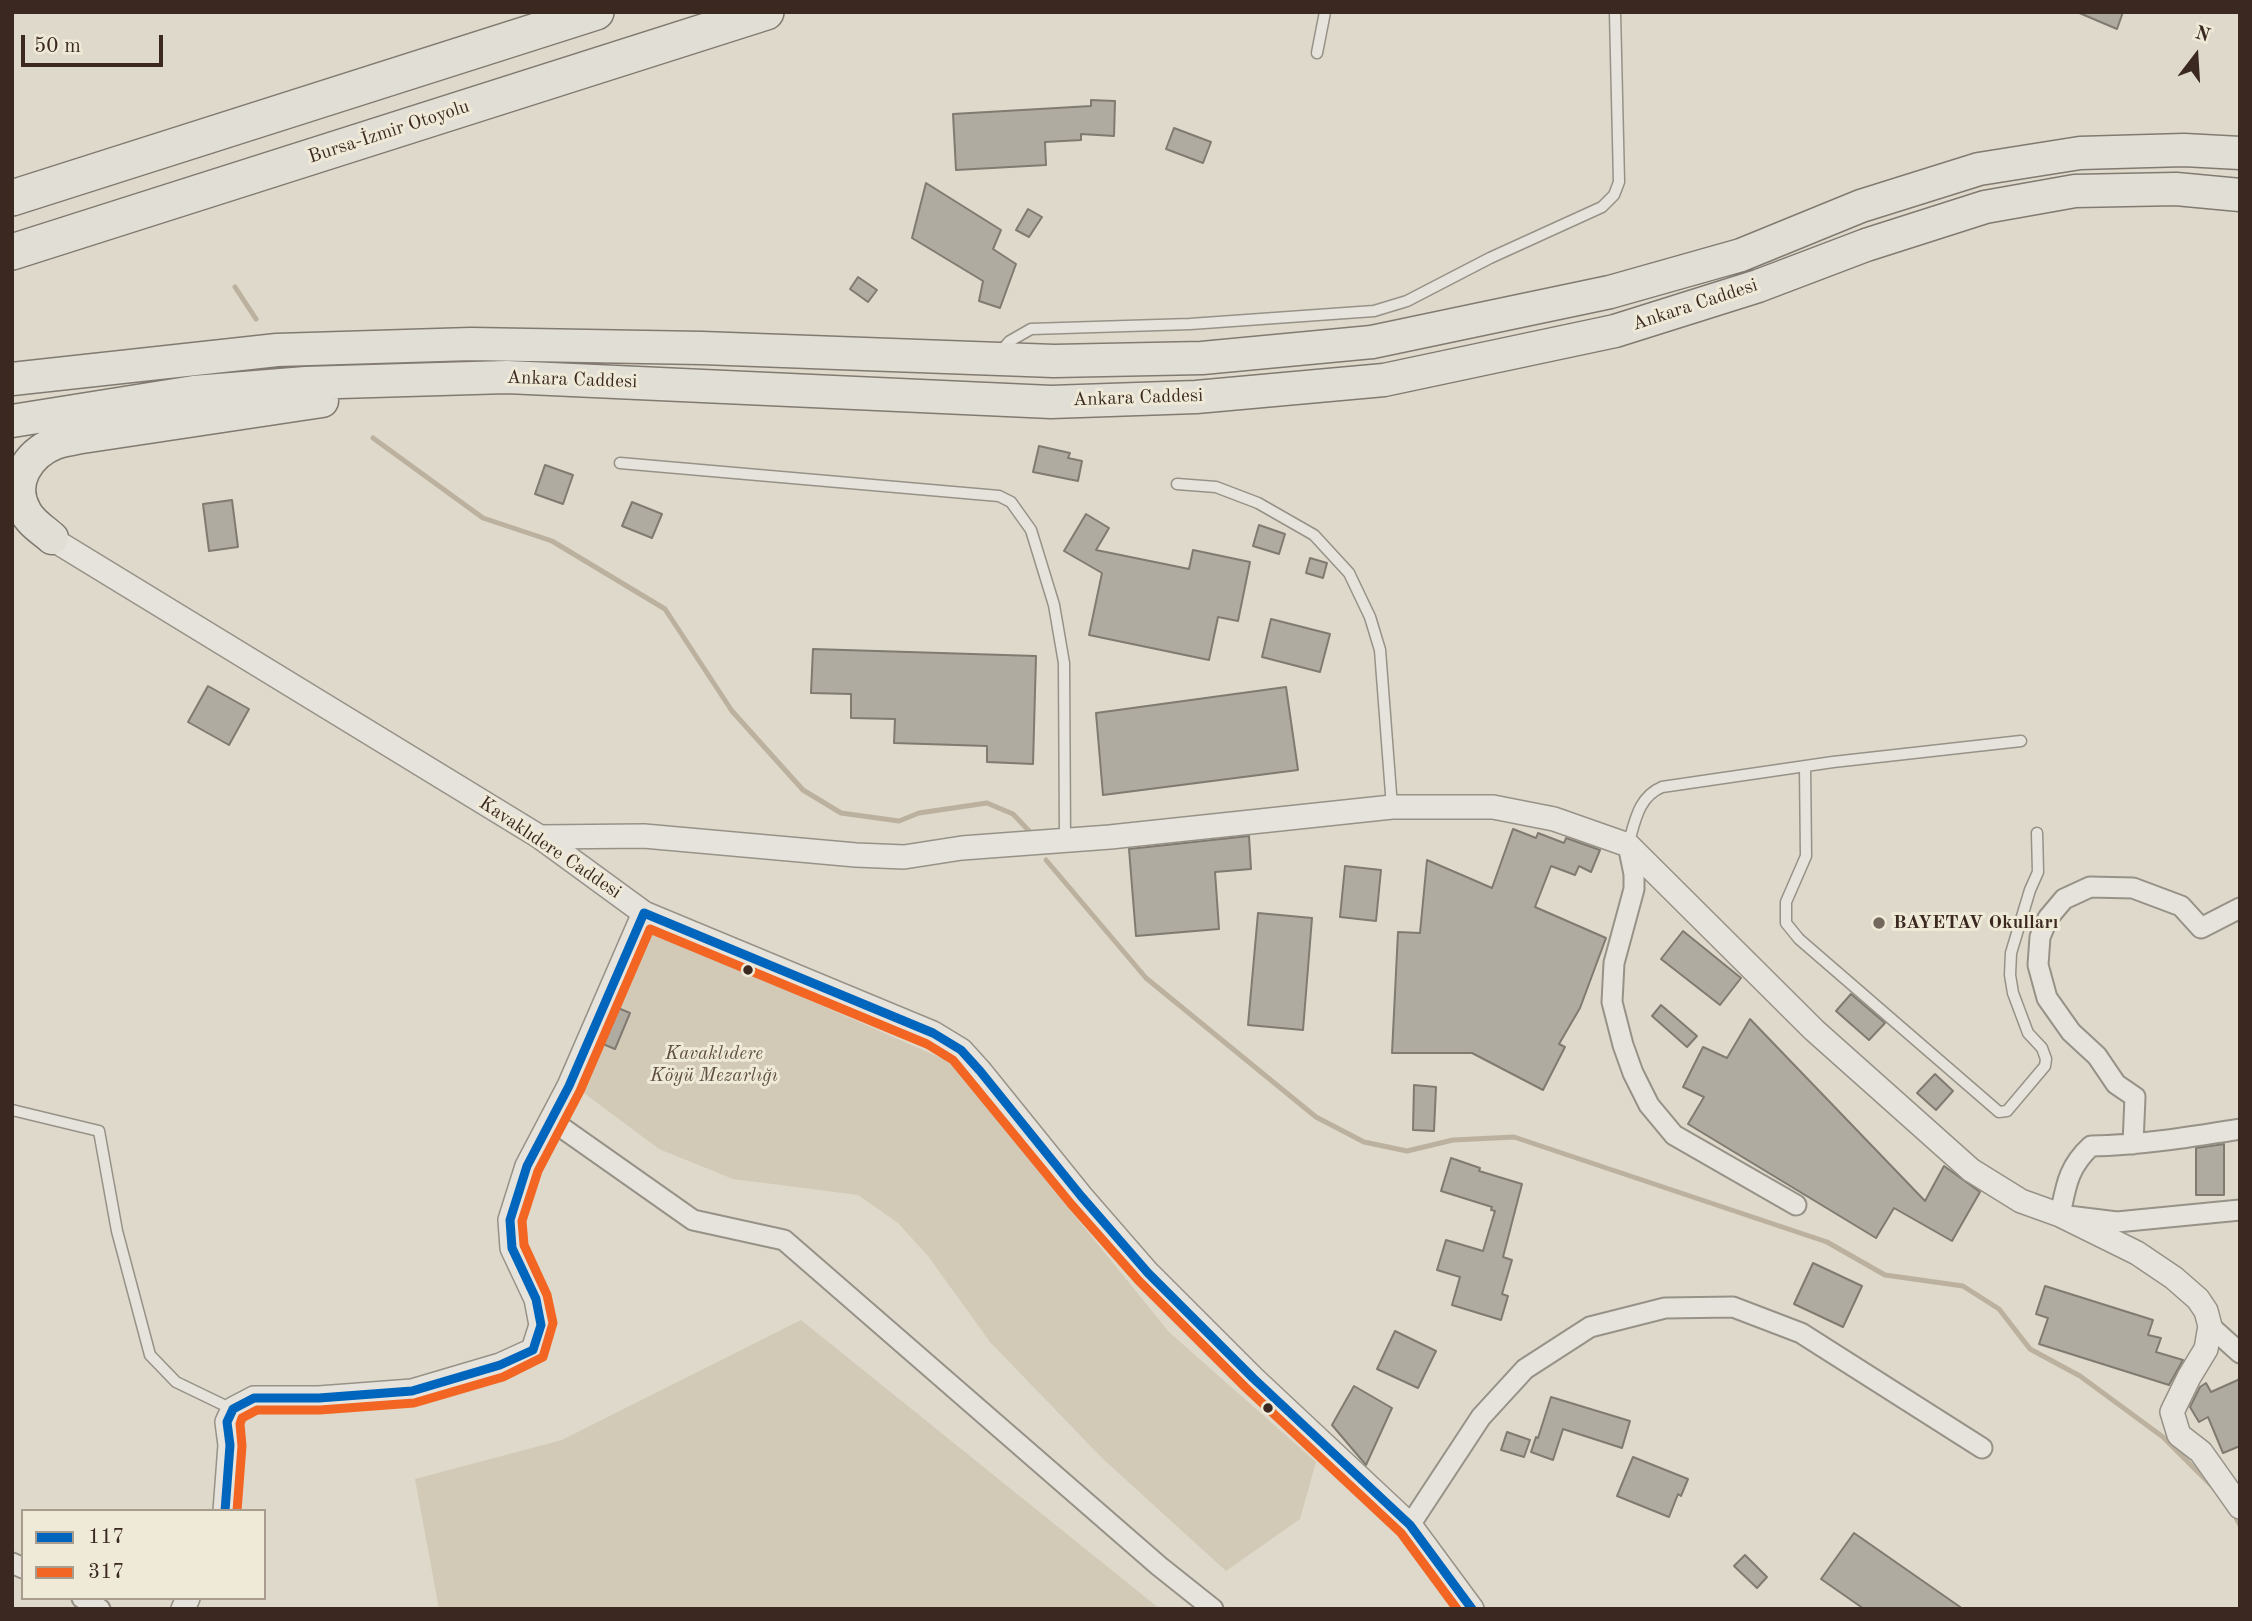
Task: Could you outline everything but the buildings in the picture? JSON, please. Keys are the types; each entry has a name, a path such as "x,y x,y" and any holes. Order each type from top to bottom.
{"highway":[{"path":"12,198 596,12"},
{"name":"Bursa-İzmir Otoyolu","path":"12,252 765,12"},
{"name":"Ankara Caddesi","path":"12,379 277,350 471,344 702,348 1054,361 1202,358 1372,342 1610,292 1728,259 1861,206 1979,169 2080,153 2184,150 2240,153"},
{"name":"Ankara Caddesi","path":"12,421 194,392 306,383 507,377 1051,402 1196,397 1384,380 1615,331 1758,286 1866,245 1985,207 2076,191 2176,189 2240,194"},
{"path":"52,538 24,510 19,494 20,480 31,458 54,444 82,437 202,419 507,377"}],"street":[{"name":"Kavaklıdere Caddesi","path":"12,517 52,538 166,611 540,837 644,913 933,1033 961,1049 1148,1273 1253,1378 1410,1525 1472,1609"},
{"path":"540,837 644,836 904,857 962,848 1392,807 1493,807 1554,819 1628,845 1747,966 1971,1170 2021,1201 2060,1215 2137,1253 2198,1298 2206,1311 2210,1326 2206,1349 2172,1412 2179,1435 2200,1452 2240,1507"},
{"path":"1628,845 1634,889 1614,963 1612,1002 1633,1073 1649,1105 1674,1135 1796,1205"},
{"path":"2133,1144 2135,1097 2116,1084 2096,1056 2071,1032 2047,998 2038,965 2040,937 2048,918 2064,899 2090,887 2133,888 2181,906 2201,928 2240,908"},
{"path":"225,1509 230,1445 227,1422 233,1409 254,1398 319,1398 412,1391 500,1365 533,1350 541,1325 536,1299 512,1248 510,1220 527,1166 569,1086 644,913"},
{"path":"551,1120 693,1220 784,1240 1159,1566 1213,1609"},
{"path":"2060,1215 2068,1178 2077,1159 2091,1146 2133,1144 2240,1129"},
{"path":"2060,1215 2117,1222 2240,1210"},
{"path":"1410,1525 1481,1417 1525,1368 1590,1327 1665,1308 1733,1307 1801,1333 1982,1448"},
{"path":"2210,1326 2240,1353"}],"lane":[{"path":"1317,53 1325,12"},
{"path":"994,359 1010,341 1031,330 1190,324 1374,311 1407,301 1490,258 1602,207 1614,195 1619,182 1615,12"},
{"path":"620,463 999,496 1011,502 1031,530 1054,605 1065,663 1065,840"},
{"path":"1177,484 1216,487 1258,503 1314,535 1349,573 1370,617 1380,650 1392,807"},
{"path":"1628,845 1643,800 1652,791 1662,787 1805,766 2021,741"},
{"path":"1805,766 1806,856 1786,902 1786,923 1799,939 1998,1112 2007,1111 2045,1066 2046,1059 2042,1048 2028,1033 2013,993 2010,975 2014,942 2038,872 2037,833"},
{"path":"12,1110 99,1131 117,1231 150,1355 176,1382 233,1409"}],"green space":[{"name":"Kavaklıdere Köyü Mezarlığı","path":"641,926 950,1062 1169,1332 1316,1462 1300,1519 1226,1571 1102,1458 990,1342 928,1256 898,1223 858,1195 733,1179 659,1149 576,1087"},
{"path":"801,1320 1160,1609 439,1609 415,1479 562,1440"}],"waterway":[{"path":"235,287 256,319"},
{"path":"373,438 483,518 552,541 665,609 732,711 803,790 841,813 899,821 919,813 987,803 1013,814 1031,833"},
{"path":"1046,860 1146,978 1316,1117 1364,1142 1407,1151 1453,1140 1514,1137 1827,1242 1885,1275 1963,1286 1999,1309 2030,1349 2080,1376 2163,1437 2214,1488"},
{"path":"2233,1512 2240,1525"}],"transit line":[{"name":"117","path":"225,1509 230,1445 227,1422 233,1409 254,1398 319,1398 412,1391 500,1365 533,1350 541,1325 536,1299 512,1248 510,1220 527,1166 569,1086 644,913 933,1033 961,1050 1148,1273 1253,1378 1410,1525 1472,1609"},
{"name":"317","path":"237,1509 242,1446 240,1424 242,1418 257,1410 320,1410 414,1403 503,1377 543,1357 553,1323 547,1295 524,1245 522,1221 538,1171 580,1091 650,929 927,1044 953,1060 1071,1204 1139,1281 1245,1387 1401,1533 1457,1609"}],"place":[{"name":"BAYETAV Okulları","path":"1879,923"}]}
